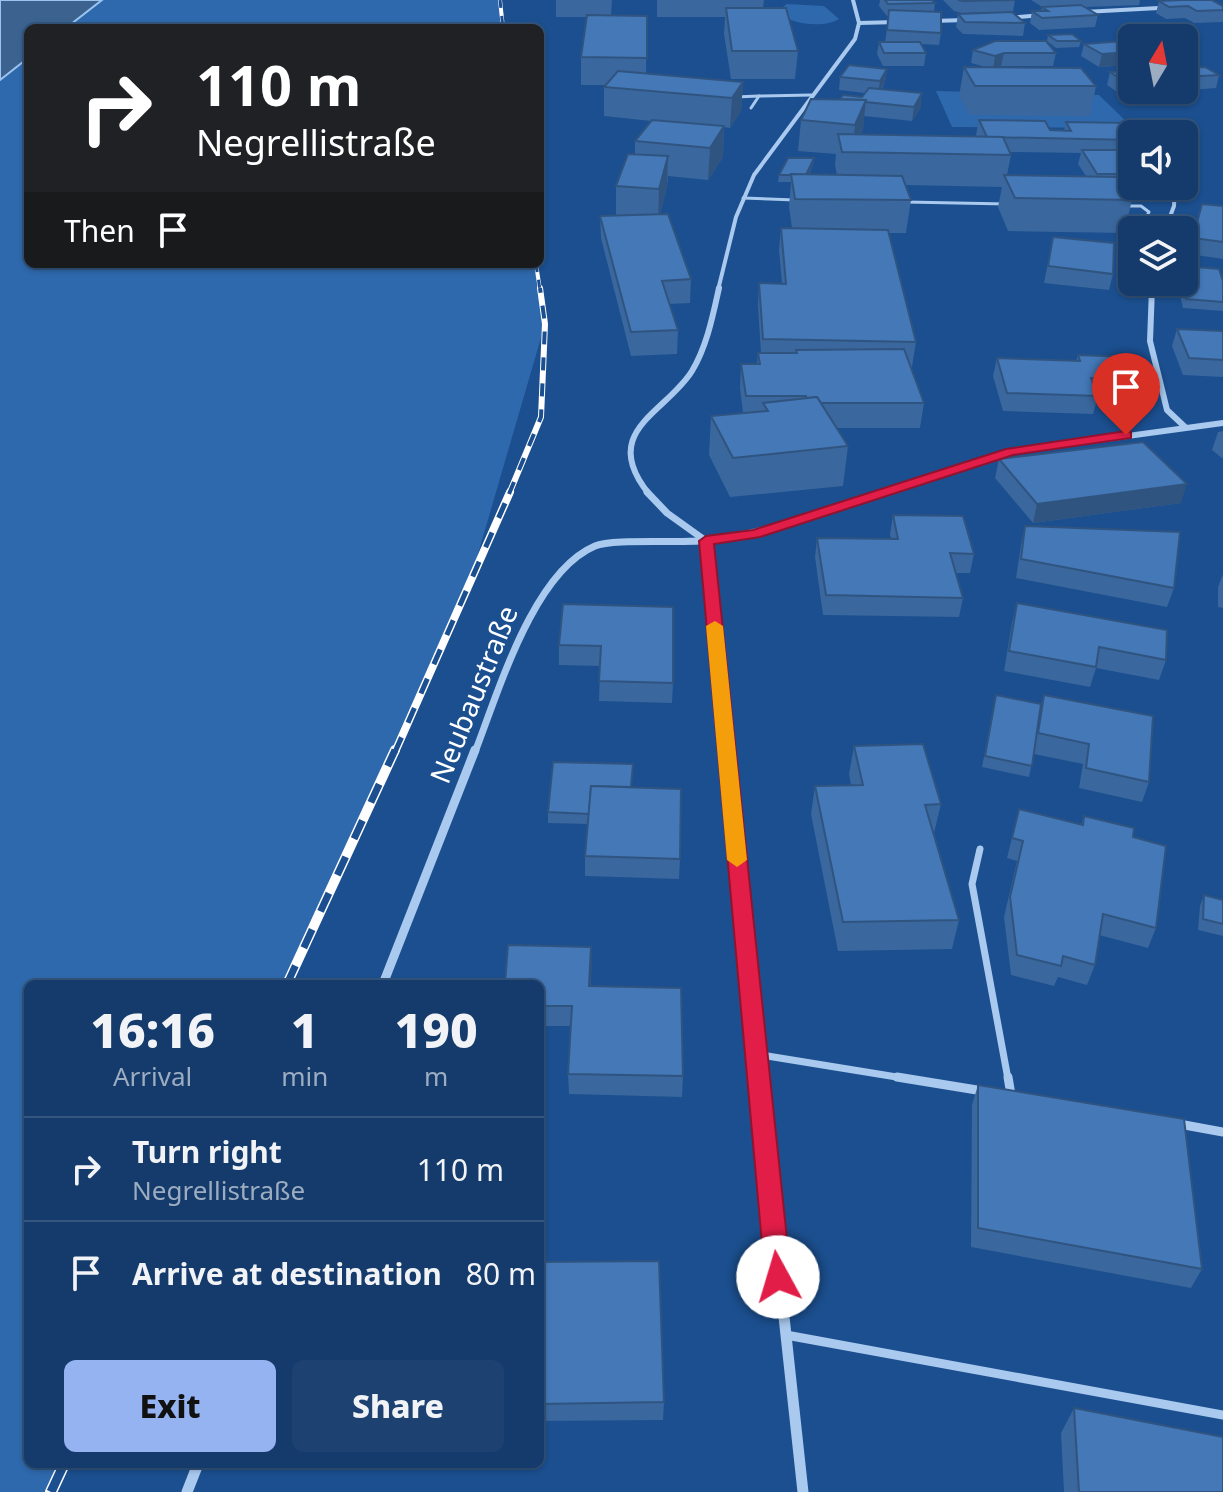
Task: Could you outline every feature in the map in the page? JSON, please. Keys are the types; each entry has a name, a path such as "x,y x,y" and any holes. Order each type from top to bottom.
{"street":[{"path":"803,1492 755,1054 706,541 664,511 646,492 634,467 632,444 639,424 691,371 706,332 725,251 743,198 766,153 848,49 859,23 853,0"},
{"path":"1079,12 1159,8 1147,0"},
{"path":"998,18 1052,14"},
{"path":"929,21 970,20"},
{"path":"859,23 902,22"},
{"path":"1152,296 1150,341 1167,410 1185,427"},
{"name":"Neubaustraße","path":"385,980 530,612 560,573 596,545 706,541 755,534 1011,452 1223,423"},
{"path":"187,1492 196,1468"}],"lane":[{"path":"730,97 811,95"},
{"path":"751,108 759,96"},
{"path":"743,198 807,200"},
{"path":"903,202 1014,204"},
{"path":"1125,206 1141,206 1149,212 1147,216"},
{"path":"980,849 972,884 1011,1095"},
{"path":"755,1054 1026,1098"},
{"path":"1163,1121 1223,1132"},
{"path":"785,1335 1223,1415"}],"shaded area":[{"path":"0,0 102,0 71,24 24,24 24,61 0,80"},
{"path":"102,0 499,0 502,24 71,24"},
{"path":"787,4 824,6 839,19 824,24 798,22 776,12"},
{"path":"24,61 24,268 537,268 545,324 464,602 287,980 24,980 24,1468 58,1468 47,1492 0,1492 0,80"},
{"path":"936,91 1099,95 1125,120 1118,120 1118,128 952,127"}],"building":[{"path":"885,0 932,0 935,3 888,4"},
{"path":"1212,0 1223,6 1223,10 1197,11 1188,6 1169,7 1159,1"},
{"path":"1081,5 1098,15 1042,18 1032,11 1048,11 1042,7"},
{"path":"726,8 786,8 798,51 732,51"},
{"path":"889,10 941,12 941,33 887,30"},
{"path":"1012,12 1025,23 965,22 958,14"},
{"path":"587,15 647,16 647,58 581,57"},
{"path":"1072,34 1081,41 1057,41 1048,35"},
{"path":"995,41 1046,41 1056,53 1004,53 995,56 973,50"},
{"path":"1118,41 1118,53 1102,54 1084,44"},
{"path":"879,42 920,42 926,53 884,53"},
{"path":"849,65 887,69 880,81 840,77"},
{"path":"964,67 1081,68 1096,86 975,86"},
{"path":"1198,67 1205,67 1219,75 1198,76"},
{"path":"618,71 743,82 732,98 604,87"},
{"path":"869,88 922,93 914,107 840,99 843,95 862,97"},
{"path":"811,99 866,100 855,125 801,120"},
{"path":"652,120 724,126 710,148 635,141"},
{"path":"979,120 1045,121 1050,130 1071,131 1066,122 1118,123 1118,140 987,137"},
{"path":"838,134 1003,137 1011,155 842,152"},
{"path":"1082,150 1118,150 1118,174 1097,174"},
{"path":"628,154 668,156 659,189 616,186"},
{"path":"788,158 814,158 806,175 779,175"},
{"path":"791,174 902,176 911,200 795,199"},
{"path":"1004,175 1118,179 1118,200 1015,198"},
{"path":"1202,204 1223,206 1223,242 1198,239"},
{"path":"668,214 691,279 662,281 678,330 631,332 600,216"},
{"path":"781,228 888,230 916,342 763,339 759,283 786,284"},
{"path":"1053,237 1114,243 1113,274 1048,266"},
{"path":"1198,267 1219,269 1223,281 1223,302 1186,299 1185,296 1198,296"},
{"path":"1177,329 1223,331 1223,360 1189,358"},
{"path":"904,349 924,403 821,403 817,397 746,396 741,364 760,364 758,353"},
{"path":"1078,355 1128,357 1138,380 1091,378 1098,396 1007,393 997,358 1080,361"},
{"path":"817,397 848,446 733,458 711,416 768,411 763,403"},
{"path":"1143,442 1187,484 1037,504 999,459"},
{"path":"893,515 963,516 974,554 950,553 963,598 826,595 817,538 898,539"},
{"path":"1025,526 1180,532 1174,588 1021,559"},
{"path":"1017,603 1167,630 1166,660 1099,647 1096,667 1009,651"},
{"path":"563,604 673,607 673,683 599,681 601,646 559,645"},
{"path":"996,695 1041,704 1032,766 985,756"},
{"path":"1044,695 1153,716 1149,782 1086,768 1089,744 1038,733"},
{"path":"923,744 941,804 925,805 959,920 843,922 815,786 863,785 854,746"},
{"path":"553,762 633,764 631,787 591,786 589,814 548,812"},
{"path":"591,786 681,789 680,859 585,856"},
{"path":"1019,809 1083,825 1084,816 1134,828 1133,837 1166,846 1156,928 1103,914 1095,965 1063,956 1061,966 1017,955 1010,897 1023,841 1012,838"},
{"path":"1204,895 1223,900 1223,924 1203,919"},
{"path":"508,945 591,947 589,986 681,988 683,1076 568,1074 572,1006 544,1006 544,980 505,980"},
{"path":"978,1085 1184,1119 1202,1269 978,1228"},
{"path":"659,1261 664,1402 544,1404 544,1262"},
{"path":"1074,1408 1223,1437 1223,1492 1079,1492"}],"railway":[{"path":"500,0 503,24"},
{"path":"537,268 540,290"},
{"path":"509,494 541,417 545,324 540,288"},
{"path":"395,752 510,492"},
{"path":"289,980 395,750"},
{"path":"51,1492 62,1468"}],"slow traffic":[{"path":"715,626 737,860"}],"route":[{"path":"778,1277 706,541 755,534 1011,452 1126,435"}]}
